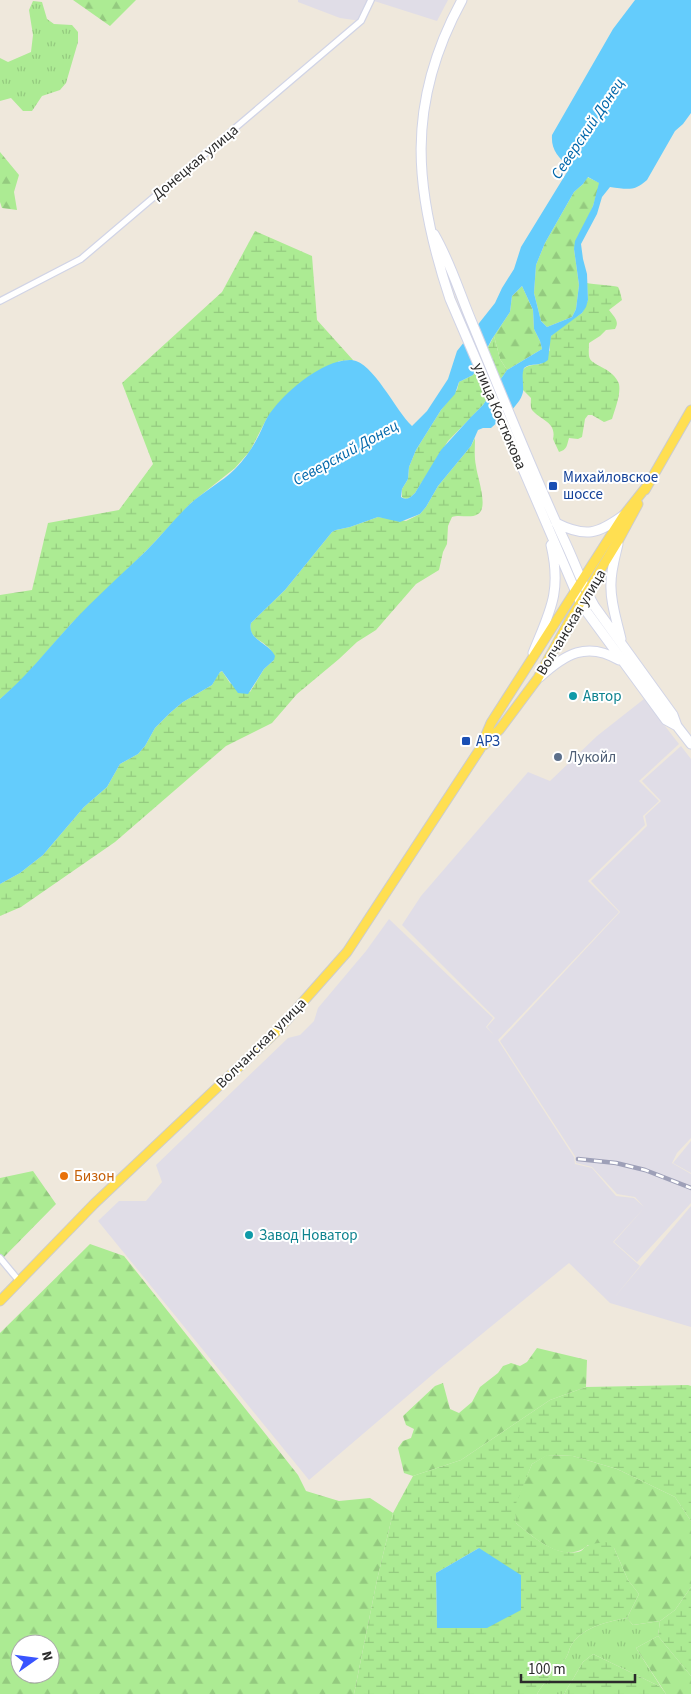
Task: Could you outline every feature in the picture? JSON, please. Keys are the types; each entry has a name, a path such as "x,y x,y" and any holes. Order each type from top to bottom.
{"main road":[{"name":"улица Костюкова","path":"462,0 439,47 429,80 423,112 420,144 422,188 429,226 450,299 582,580"},
{"name":"улица Костюкова","path":"429,226 447,256 545,521 581,604"},
{"name":"Волчанская улица","path":"480,749 500,729 538,678 618,541 691,410"},
{"name":"Волчанская улица","path":"0,1301 94,1204 278,1030 348,952 480,749 491,723 582,580 624,515 647,486"},
{"path":"556,523 570,530 585,533 607,527 624,515"},
{"path":"528,666 554,598 556,566 545,521"},
{"path":"618,541 611,584 613,608 622,644"},
{"path":"582,580 587,594 673,715 677,726 691,744"},
{"path":"581,604 666,720 677,726"},
{"path":"538,678 557,661 570,654 585,651 601,652 622,662"}],"street":[{"name":"Донецкая улица","path":"0,301 81,259 361,21 371,0"},
{"path":"0,1258 20,1282"}],"shaded area":[{"path":"298,0 371,0 361,21 340,18 298,2"},
{"path":"371,0 448,0 437,21"},
{"path":"644,699 679,744 639,781 659,801 643,816 645,825 588,881 619,912 498,1040 574,1157 575,1164 592,1168 616,1196 634,1198 644,1207 635,1197 617,1194 592,1167 576,1163 575,1156 500,1041 620,912 591,881 647,826 645,816 661,801 642,781 681,746 691,759 691,1138 677,1153 672,1163 691,1174 691,1203 637,1262 614,1242 645,1207 613,1242 640,1266 614,1298 691,1206 691,1327 610,1303 569,1263 439,1369 309,1480 98,1221 119,1201 146,1201 162,1182 156,1165 288,1038 300,1035 314,1021 318,1008 366,951 389,919 493,1018 486,1027 494,1035 487,1027 495,1018 402,925 421,896 528,772 550,781 597,736"},
{"path":"691,1141 691,1173 673,1163"}],"green space":[{"path":"73,0 136,0 110,26"},
{"path":"33,1 42,2 47,19 54,24 72,25 78,32 78,42 66,83 60,90 42,96 32,111 23,111 11,98 0,101 0,58 8,62 31,52 33,35 29,10"},
{"path":"0,152 19,175 14,192 17,210 2,208 0,202"},
{"path":"587,177 600,183 593,206 574,249 579,285 576,309 572,317 547,327 541,321 534,293 536,265 545,243 574,192 583,184"},
{"path":"255,231 312,256 317,320 353,360 339,361 267,418 250,451 235,468 191,503 148,549 71,624 20,682 0,699 0,595 32,590 48,523 119,510 153,464 122,383 222,292"},
{"path":"587,283 618,287 622,300 609,310 617,321 615,329 606,330 589,343 590,359 609,371 619,384 618,397 612,419 604,422 592,415 588,415 585,419 582,437 578,439 569,438 565,449 559,452 553,439 553,429 532,410 531,398 523,390 522,374 525,368 541,364 550,350 549,339 554,332 582,313 588,300"},
{"path":"522,286 533,310 534,329 542,349 507,370 500,359 494,336 510,312 512,296"},
{"path":"494,336 500,359 507,370 483,405 448,441 415,493 406,499 402,497 402,489 408,479 409,467 416,450 441,410 457,390 459,382 473,375"},
{"path":"475,438 475,463 482,491 481,511 472,516 452,517 448,526 447,544 439,570 416,584 376,630 357,642 297,694 272,723 226,746 115,842 21,907 0,916 0,884 20,873 43,855 84,807 107,787 120,764 138,754 155,728 171,712 183,702 212,685 218,674 222,671 230,683 250,692 264,669 274,660 269,648 252,633 251,623 285,590 332,532 378,517 406,521 420,514 438,486 471,446"},
{"path":"33,1171 56,1204 0,1261 0,1178"},
{"path":"90,1244 124,1256 298,1475 306,1491 339,1501 370,1498 393,1513 377,1580 354,1694 0,1694 0,1333"},
{"path":"537,1348 587,1360 586,1387 550,1400 461,1460 413,1476 404,1473 398,1448 403,1441 411,1438 414,1429 406,1425 403,1416 435,1386 443,1383 450,1409 459,1413 472,1402 480,1387 498,1373 503,1366 511,1363 520,1366 527,1362"},
{"path":"691,1386 691,1521 675,1497 617,1469 573,1456 548,1455 532,1464 515,1506 516,1523 552,1548 561,1551 578,1552 589,1545 606,1542 614,1548 628,1580 639,1594 627,1618 597,1626 577,1638 566,1658 537,1694 354,1694 377,1580 393,1513 413,1476 461,1460 550,1400 586,1387","holes":["479,1548 437,1627 436,1573"]},
{"path":"547,1455 573,1456 617,1469 675,1497 691,1521 691,1587 675,1610 660,1621 633,1625 627,1618 639,1594 628,1580 614,1548 588,1545 579,1551 570,1553 560,1551 550,1548 516,1523 514,1506 532,1464"},
{"path":"691,1587 691,1676 658,1636 660,1621 675,1610"},
{"path":"627,1618 633,1625 660,1621 658,1636 636,1648 661,1687 593,1654 583,1662 564,1694 537,1694 566,1658 577,1638 597,1626"},
{"path":"658,1636 691,1676 691,1694 666,1694 636,1648"},
{"path":"593,1654 661,1687 666,1694 564,1694 583,1662"}],"water":[{"name":"Северский Донец","path":"635,0 691,0 691,113 675,131 647,180 634,188 610,187 602,197 597,214 581,244 587,274 588,300 582,313 551,336 548,360 524,368 523,392 518,402 510,412 491,428 478,430 471,446 438,486 420,514 400,522 378,517 332,532 285,590 251,623 252,634 275,656 274,660 264,669 248,694 238,693 222,671 220,672 212,685 183,702 155,728 138,754 120,764 107,787 84,807 43,855 20,873 0,884 0,699 28,673 79,615 146,551 184,509 239,465 274,409 304,379 329,365 352,360 368,369 412,426 427,411 448,379 457,351 495,303 514,269 521,247 567,172 569,167 556,153 552,135 613,29","holes":["588,177 599,183 593,206 575,241 574,249 579,285 576,309 572,317 547,327 541,321 534,293 536,265 545,243 574,192","522,286 533,310 534,329 542,349 507,370 483,405 441,450 415,493 407,499 401,497 416,450 441,410 455,394 459,382 473,375 492,339 510,312 512,296"]},
{"path":"479,1548 521,1575 521,1610 487,1628 437,1628 436,1573"}],"railway":[{"path":"578,1159 616,1163 645,1170 691,1188"}],"place":[{"name":"Михайловское шоссе","path":"553,486"},
{"name":"Автор","path":"573,696"},
{"name":"АРЗ","path":"466,741"},
{"name":"Лукойл","path":"558,757"},
{"name":"Бизон","path":"64,1176"},
{"name":"Завод Новатор","path":"249,1235"}]}
